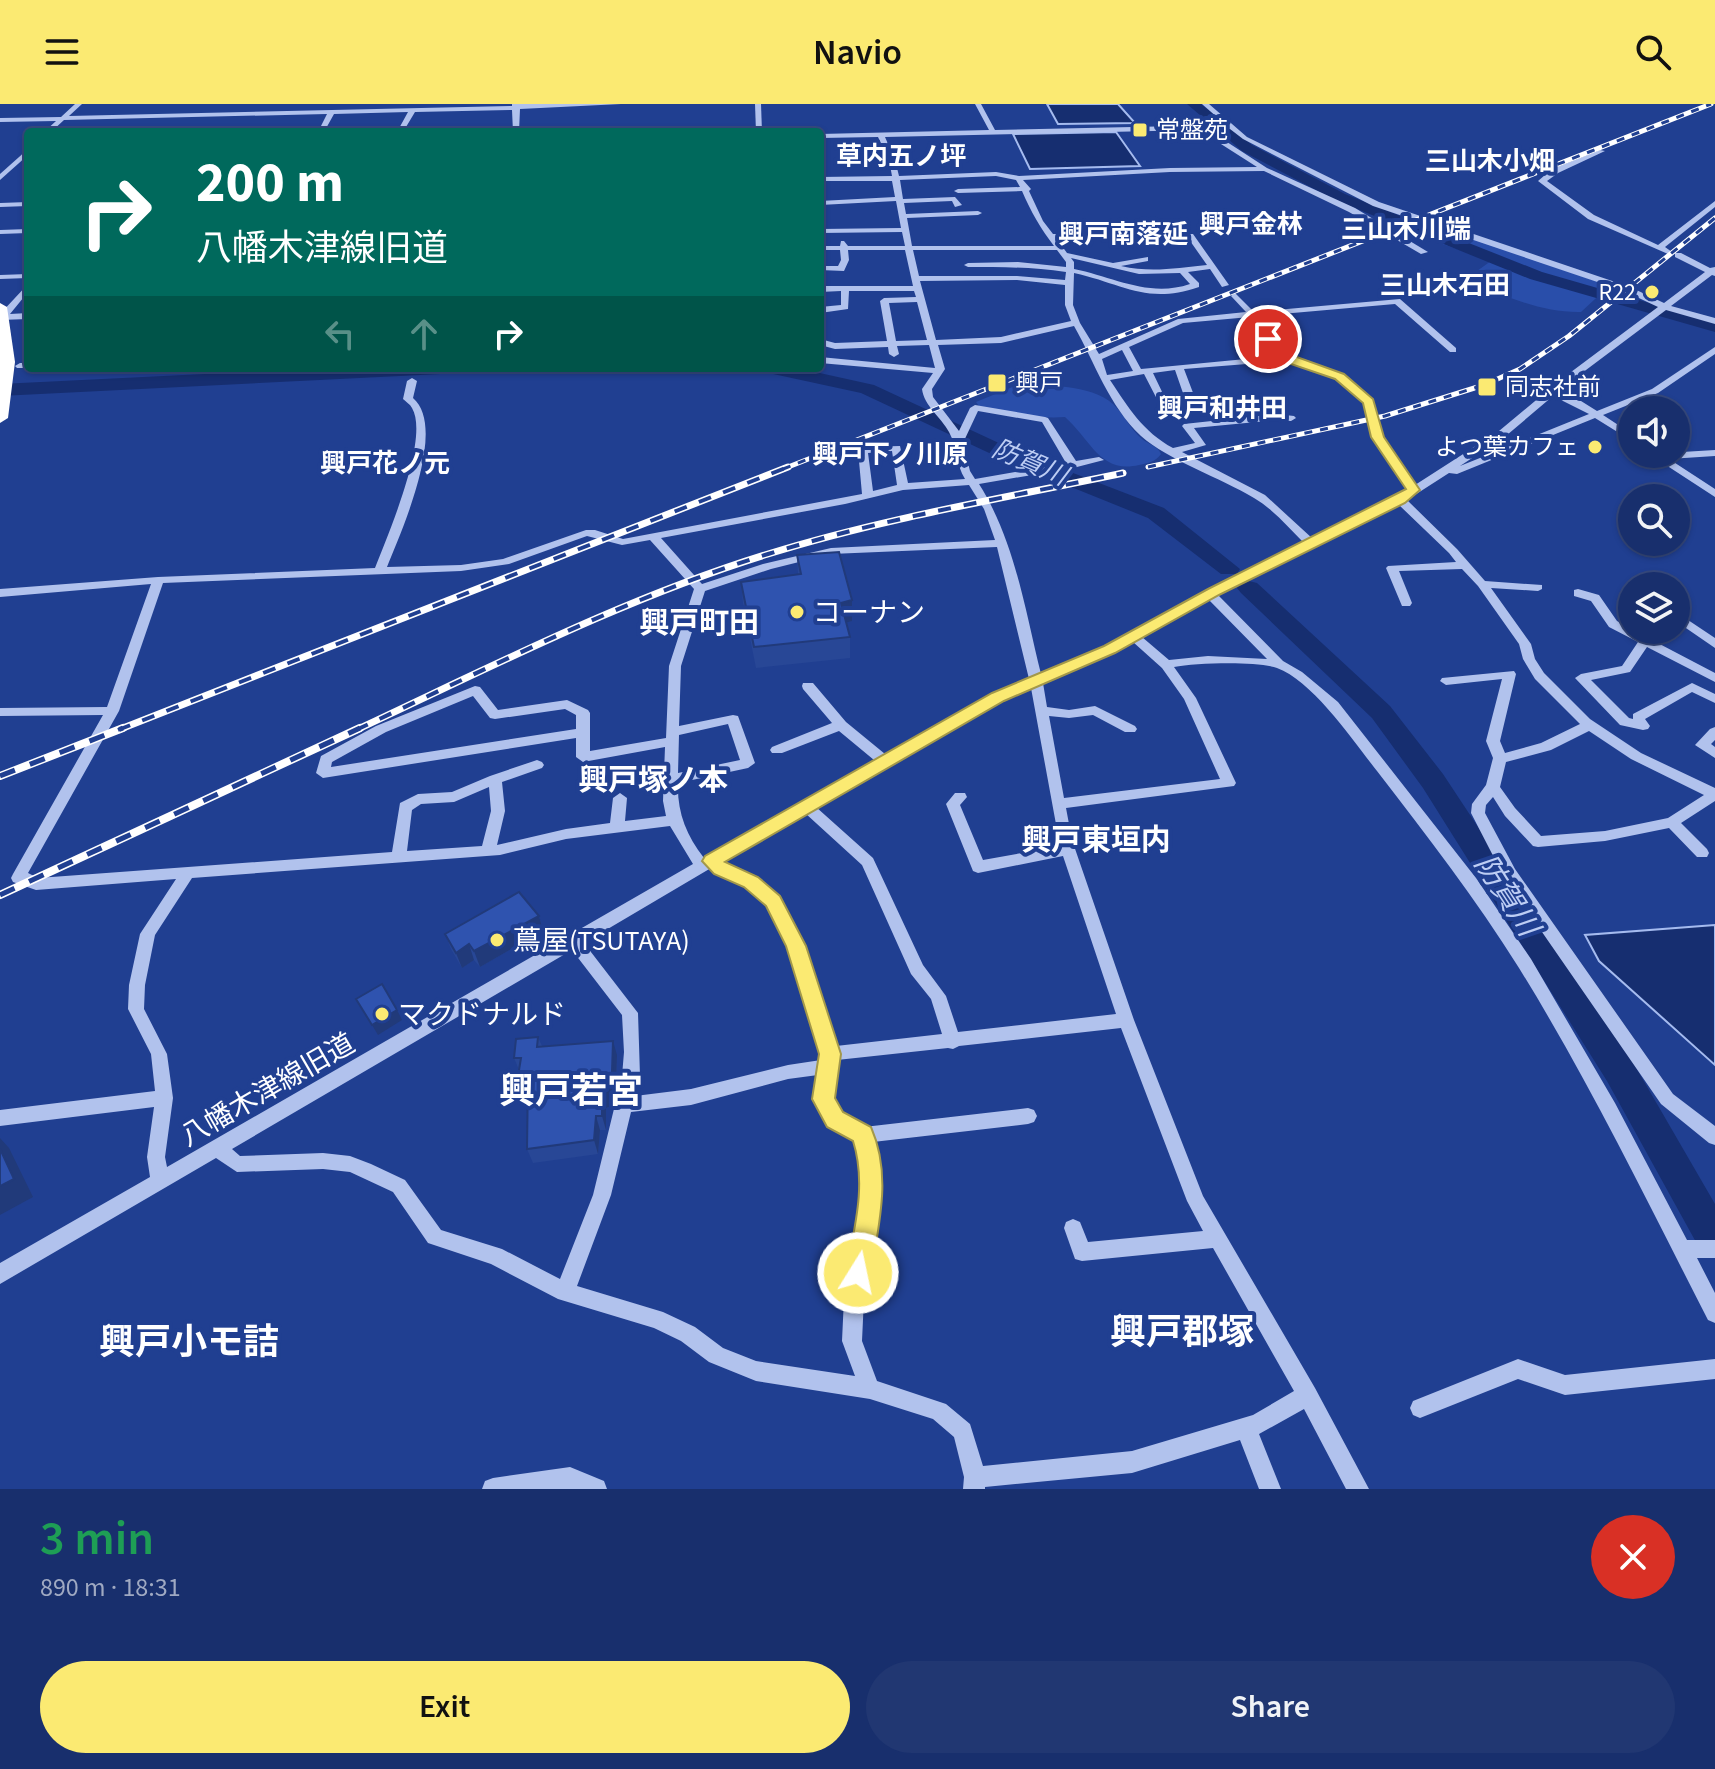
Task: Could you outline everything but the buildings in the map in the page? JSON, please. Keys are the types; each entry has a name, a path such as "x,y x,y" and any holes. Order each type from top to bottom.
{"highway":[{"path":"0,418 6,391 9,340 1,314"}],"street":[{"path":"51,128 79,104"},
{"path":"153,117 166,104"},
{"path":"0,120 232,116 294,107 332,111 618,104"},
{"path":"758,104 759,128"},
{"path":"978,104 992,130"},
{"path":"1205,104 1228,127 1330,183 1376,204 1627,289 1664,307 1715,321"},
{"path":"516,106 516,128"},
{"path":"402,128 412,107"},
{"path":"472,119 478,108"},
{"path":"323,128 332,111"},
{"path":"824,136 1228,127"},
{"path":"1201,128 1265,169 1352,210 1424,252"},
{"path":"881,135 896,177 938,371 927,389 928,397 949,423 958,442 965,471 989,509 1001,543 1036,680 1068,850 1126,1020 1196,1201 1215,1239 1308,1395 1358,1489"},
{"path":"1602,151 1555,171 1543,177 1542,181 1591,217 1663,250 1715,203"},
{"path":"10,159 24,158"},
{"path":"0,178 24,158"},
{"path":"824,179 1006,174 1019,178 1170,170 1265,169"},
{"path":"850,178 853,201"},
{"path":"1019,178 1027,189 1032,210 1048,236 1070,262 1069,305 1104,378 1123,408 1146,435 1261,497 1312,544"},
{"path":"958,191 1027,189"},
{"path":"824,203 955,199 958,205"},
{"path":"0,205 24,204"},
{"path":"904,216 978,213"},
{"path":"824,231 907,230"},
{"path":"0,232 24,231"},
{"path":"824,268 841,269 845,250 841,231"},
{"path":"1048,236 1190,236 1209,267 1225,285"},
{"path":"824,248 1061,252 1086,255 1112,265 1150,273 1209,267"},
{"path":"1678,255 1714,271"},
{"path":"1112,265 1145,259"},
{"path":"968,265 1007,263 1070,270 1165,295 1196,285 1181,270"},
{"name":"八幡木津線旧道","path":"0,1274 976,709 1134,636 1210,594 1400,500 1503,433 1552,392 1714,271"},
{"path":"0,277 24,276"},
{"path":"824,289 1017,278 1070,283"},
{"path":"824,310 845,307 845,289"},
{"path":"1,314 24,291"},
{"path":"1235,296 1266,329 1274,347 1286,358"},
{"path":"897,368 884,301 921,299"},
{"path":"1097,358 1181,321 1397,301 1453,350"},
{"path":"1,314 24,316"},
{"path":"824,343 835,346 893,345 1001,340 1076,323"},
{"path":"1124,346 1162,401 1190,398 1178,367"},
{"path":"1434,478 1655,391 1714,351"},
{"path":"1104,378 1178,367 1286,358 1339,376 1369,402 1378,437 1413,490"},
{"path":"824,360 938,371"},
{"path":"379,572 419,457 422,425 418,408 408,399 412,381"},
{"path":"1552,392 1596,413 1618,428"},
{"path":"958,442 975,408 1045,420 1073,465"},
{"path":"1172,451 1201,445 1187,426 1291,418"},
{"path":"868,496 863,450 896,448 903,487"},
{"path":"1690,454 1715,453"},
{"path":"0,593 158,580 461,568 505,562 586,533 622,542 903,487 973,482 1099,460"},
{"path":"1675,468 1715,494"},
{"path":"1400,500 1482,584 1525,644 1539,676 1589,725 1636,756 1715,794"},
{"path":"652,535 700,589"},
{"path":"700,589 767,566 831,551 1001,543"},
{"path":"1406,603 1392,568 1466,565"},
{"path":"158,580 112,711 18,878 36,884 488,851 525,847 566,834 673,820"},
{"path":"1482,584 1538,587"},
{"path":"700,589 675,666 671,779 673,820 693,857 751,882 773,901 796,946 829,1060 823,1099 835,1119 862,1135 1028,1116"},
{"path":"1578,593 1595,598 1613,624 1618,625"},
{"path":"1210,594 1279,664 1298,675 1333,705 1471,882 1525,964 1602,1096 1698,1249 1715,1313"},
{"path":"1690,626 1715,644"},
{"path":"1058,804 1229,783 1190,698 1166,665 1134,636"},
{"path":"1644,644 1626,669 1581,678 1625,722 1643,726 1638,717 1692,687 1715,699"},
{"path":"1664,644 1715,678"},
{"path":"1166,665 1187,660 1279,664"},
{"path":"1446,681 1510,674 1493,741 1500,758 1493,787 1479,804 1478,813 1509,873 1667,1099 1715,1137"},
{"path":"808,686 841,725 884,761"},
{"path":"583,732 323,773 326,759 340,751 381,729 475,690 495,715 567,704 583,713 583,732 583,757 672,737 733,719 748,763 671,779"},
{"path":"1041,710 1069,714 1095,710 1130,729"},
{"path":"0,712 112,711"},
{"path":"777,750 841,725"},
{"path":"1500,758 1512,757 1573,735 1589,725"},
{"path":"1715,732 1702,745 1715,753"},
{"path":"399,858 405,807 418,799 454,797 537,765"},
{"path":"488,851 498,811 495,779"},
{"path":"1493,787 1510,812 1538,842 1605,836 1672,822 1715,794"},
{"path":"960,797 953,804 978,867 1068,850"},
{"path":"617,827 620,798"},
{"path":"806,806 868,862 917,969 938,996 953,1042"},
{"path":"1672,822 1702,853"},
{"path":"160,1181 156,1157 164,1098 159,1054 136,1009 137,985 148,934 187,874"},
{"path":"565,1292 602,1195 631,1076 630,1013 574,941"},
{"path":"623,1105 691,1097 829,1060 1126,1020"},
{"path":"0,1118 164,1098"},
{"path":"862,1135 871,1161 872,1198 854,1298 852,1341 870,1389"},
{"path":"217,1148 237,1164 323,1161 350,1164 399,1186 435,1237 495,1256 565,1292 656,1319 688,1334 716,1355 756,1371 870,1389 939,1411 963,1431 974,1483 1132,1462 1257,1424 1308,1395"},
{"path":"1073,1228 1082,1252 1215,1239"},
{"path":"1420,1408 1518,1369 1565,1385 1715,1369"},
{"path":"1245,1426 1270,1489"},
{"path":"493,1489 570,1478 596,1489"}],"shaded area":[{"path":"1047,104 1118,104 1135,123 1058,124"},
{"path":"1116,132 1140,166 1030,169 1013,134"},
{"path":"1421,223 1443,226 1609,286 1581,312 1553,310 1526,303 1473,282 1477,271 1491,261 1408,232"},
{"path":"1020,384 1081,389 1104,397 1138,435 1161,454 1146,464 1115,465 1097,453 1065,417 1011,413 979,406 976,402"},
{"path":"1715,925 1715,1065 1599,961 1585,935"}],"waterway":[{"path":"1193,104 1247,148 1340,197 1561,284 1715,327"},
{"name":"防賀川","path":"0,390 360,372"},
{"name":"防賀川","path":"789,372 867,389 1009,455 1156,513 1229,569"},
{"name":"防賀川","path":"1249,588 1381,712 1433,781 1619,1070 1715,1240"}],"railway":[{"path":"783,469 1711,104"},
{"path":"1148,467 1385,416 1484,385 1520,369 1569,336 1715,218"},
{"path":"118,730 788,467"},
{"path":"356,730 610,612 768,554 945,509 1123,473"},
{"path":"0,776 123,728"},
{"path":"0,895 360,728"}],"place":[{"name":"常盤苑","path":"1140,130"},
{"name":"R22","path":"1652,292"},
{"name":"興戸","path":"997,383"},
{"name":"同志社前","path":"1487,387"},
{"name":"よつ葉カフェ","path":"1595,447"},
{"name":"コーナン","path":"797,612"},
{"name":"蔦屋(TSUTAYA)","path":"497,940"},
{"name":"マクドナルド","path":"382,1014"}],"district":[{"name":"草内五ノ坪","path":"901,156"},
{"name":"三山木小畑","path":"1490,161"},
{"name":"興戸金林","path":"1251,224"},
{"name":"三山木川端","path":"1406,229"},
{"name":"興戸南落延","path":"1123,234"},
{"name":"三山木石田","path":"1445,285"},
{"name":"興戸和井田","path":"1222,408"},
{"name":"興戸下ノ川原","path":"890,454"},
{"name":"興戸花ノ元","path":"385,463"},
{"name":"興戸町田","path":"699,623"},
{"name":"興戸塚ノ本","path":"653,780"},
{"name":"興戸東垣内","path":"1096,840"},
{"name":"興戸若宮","path":"571,1090"},
{"name":"興戸郡塚","path":"1182,1331"},
{"name":"興戸小モ詰","path":"189,1341"}],"route":[{"path":"858,1273 872,1198 871,1161 862,1135 835,1119 823,1099 830,1054 796,946 773,901 751,882 721,869 712,861 954,720 998,697 1109,650 1214,592 1400,500 1413,490 1373,429 1369,402 1339,376 1286,358 1268,339"}]}
